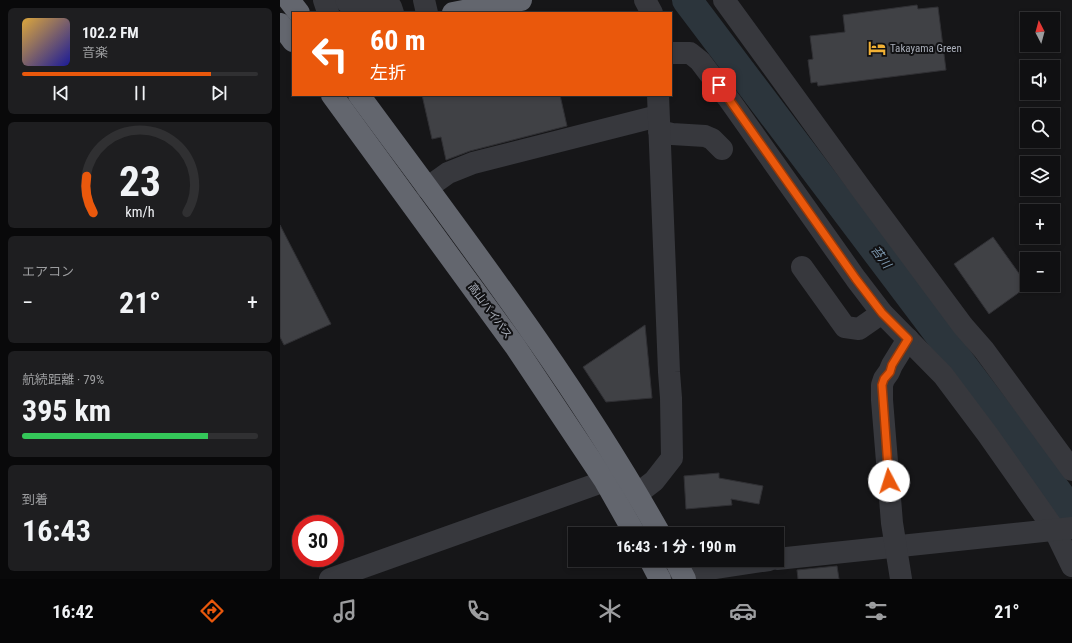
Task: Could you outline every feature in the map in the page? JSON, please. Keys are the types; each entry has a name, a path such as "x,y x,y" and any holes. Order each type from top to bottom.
{"highway":[{"path":"289,0 298,12"},
{"path":"456,12 488,3 521,0"},
{"path":"280,24 292,41"},
{"path":"280,46 292,42"},
{"name":"高山バイパス","path":"333,96 516,346 605,481 631,527"},
{"name":"高山バイパス","path":"361,96 533,334 623,470 656,527"},
{"path":"654,567 660,579"}],"street":[{"path":"346,0 347,2 384,2 392,6 393,12"},
{"path":"424,0 428,12"},
{"path":"645,0 651,12"},
{"path":"724,0 862,190 963,326 984,350 1072,470"},
{"path":"672,53 690,53 700,61 882,313 943,375 1062,529 1072,566"},
{"path":"638,494 654,481 672,458 671,398 658,96"},
{"path":"427,188 448,173 473,163 659,123"},
{"path":"659,123 672,134 705,136 712,139 722,149"},
{"path":"802,267 845,327 860,329 882,313"},
{"path":"901,579 897,545 892,523 882,385 884,379 890,372 892,365 908,339"},
{"path":"330,579 605,481"},
{"path":"784,558 897,545 1062,529"},
{"path":"679,573 720,567"}],"building":[{"name":"Takayama Green","path":"917,5 918,9 938,7 946,70 818,86 817,82 811,83 808,60 813,59 810,36 845,32 843,15"},
{"path":"422,96 560,96 567,126 470,151 446,160 441,137 432,139"},
{"path":"280,225 331,324 284,345 280,337"},
{"path":"993,237 1020,275 1020,292 989,314 954,264"},
{"path":"645,325 652,398 606,402 583,367"},
{"path":"719,473 719,478 763,486 759,504 731,499 732,505 686,509 684,476"},
{"path":"837,566 839,579 798,579 797,570"}],"waterway":[{"name":"苔川","path":"687,0 1037,464 1068,507 1072,516"}],"place":[{"name":"Takayama Green","path":"877,48"}],"route":[{"path":"719,85 856,279 882,313 908,339 892,365 890,372 884,379 882,385 889,481"}]}
